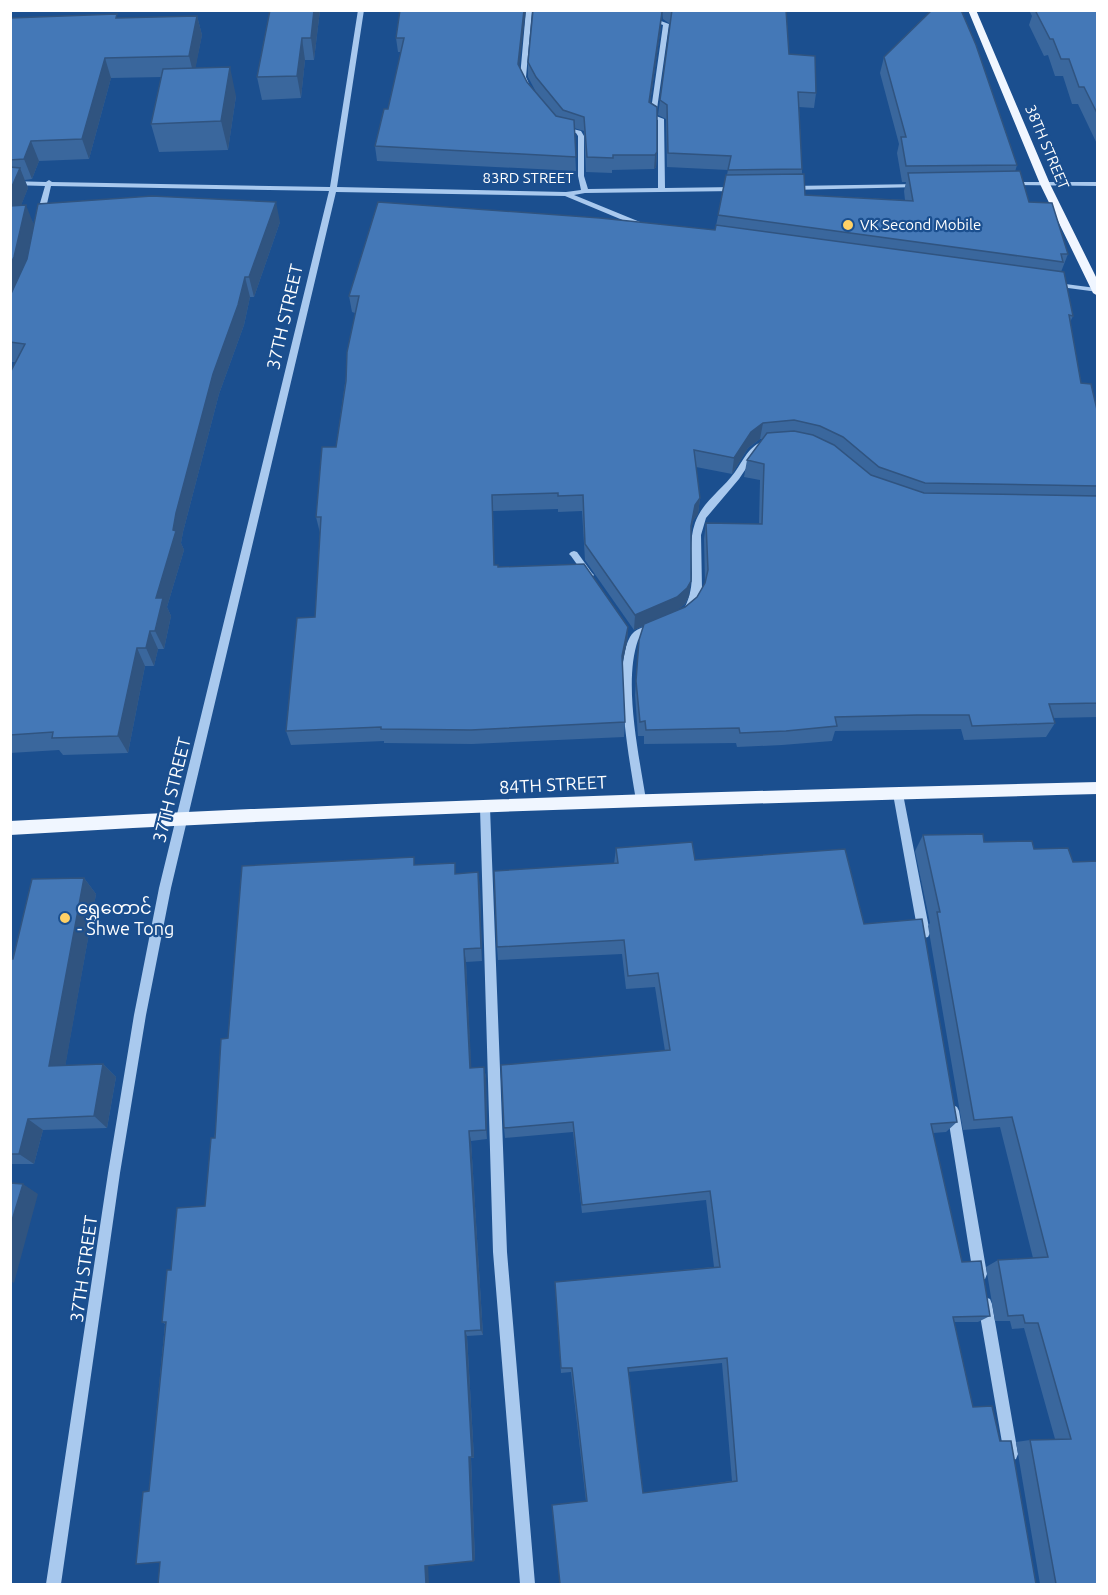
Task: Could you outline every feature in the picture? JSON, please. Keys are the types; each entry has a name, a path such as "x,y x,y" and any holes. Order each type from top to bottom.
{"main road":[{"name":"38TH STREET","path":"972,10 1045,184 1097,292"},
{"name":"84TH STREET","path":"10,828 183,818 485,808 640,800 1098,788"}],"street":[{"name":"37TH STREET","path":"53,1584 140,1015 165,888 333,190 361,10"},
{"path":"529,10 523,77 531,94"},
{"path":"657,10 658,22 666,24 653,117 661,119 662,190"},
{"path":"555,122 560,128 579,132 581,136 581,176 585,191"},
{"path":"38,229 49,182"},
{"name":"83RD STREET","path":"10,183 566,194 585,191 746,189"},
{"path":"997,184 1098,184"},
{"path":"782,188 926,186"},
{"path":"566,194 641,226"},
{"path":"1049,284 1097,292"},
{"path":"679,617 690,608 696,597 696,542 699,521 736,478 753,451 761,444 774,442"},
{"path":"574,554 594,583"},
{"path":"640,800 630,729 629,662 633,640 637,634 666,623"},
{"path":"626,630 633,640"},
{"path":"898,794 926,946"},
{"path":"485,808 500,1252 528,1584"},
{"path":"951,1098 1014,1473"}],"building":[{"path":"270,10 314,10 311,38 302,38 297,76 257,77"},
{"path":"400,10 524,10 518,64 527,82 556,116 574,120 576,157 375,146 384,109 388,109 404,38 396,38"},
{"path":"533,10 658,10 662,12 649,102 657,107 657,152 655,155 587,157 584,117 563,110 536,77 528,62"},
{"path":"672,10 786,10 789,54 815,56 816,93 798,92 802,169 728,170 731,156 668,153 667,105 660,100"},
{"path":"932,10 961,10 976,45 1017,165 906,166 901,137 906,137 884,57"},
{"path":"1035,10 1098,10 1098,115 1084,87 1079,87 1069,59 1061,59 1053,39 1050,39"},
{"path":"117,14 116,18 197,16 189,56 105,58 82,139 31,141 24,159 10,160 10,18"},
{"path":"230,67 221,121 151,124 163,69"},
{"path":"10,167 20,168 10,191"},
{"path":"1020,171 1029,202 1052,203 1068,254 1061,254 1063,262 718,215 726,175 804,174 805,195 913,201 908,173"},
{"path":"152,196 276,202 249,277 245,277 238,305 213,374 176,513 173,530 176,531 156,598 163,598 155,631 150,631 146,648 137,648 118,736 52,738 53,732 10,735 10,373 25,344 10,342 10,296 27,259 38,204"},
{"path":"378,202 600,218 715,230 716,225 1064,272 1073,316 1069,315 1081,383 1091,384 1098,414 1098,486 925,483 879,467 843,437 820,426 794,420 763,423 751,432 734,458 694,450 700,498 695,505 691,526 691,581 677,597 635,615 585,544 583,495 558,496 558,493 492,495 494,565 498,567 584,564 628,627 622,656 625,722 471,730 381,729 381,727 286,731 297,618 315,617 321,517 316,517 322,447 336,447 346,381 347,352 359,296 349,296"},
{"path":"26,205 14,257 10,265 10,206"},
{"path":"794,431 813,435 834,445 871,475 924,493 1098,496 1098,703 1049,704 1055,723 972,726 969,715 917,715 835,717 837,726 786,731 740,733 739,728 646,730 645,721 640,722 636,681 639,640 644,624 685,607 697,597 705,583 708,570 706,523 762,524 764,464 747,460 767,433"},
{"path":"983,834 984,842 1032,841 1034,849 1068,848 1073,862 1098,861 1098,1584 1056,1584 1030,1440 1071,1439 1038,1323 1025,1323 1023,1315 1008,1316 998,1260 1048,1257 1012,1117 974,1120 937,912 940,912 923,835"},
{"path":"692,842 695,860 845,849 864,924 922,919 957,1122 931,1124 962,1262 981,1261 990,1316 953,1317 973,1407 992,1406 1000,1441 1011,1441 1036,1584 560,1584 552,1505 587,1501 572,1368 561,1368 555,1282 720,1267 710,1191 582,1205 573,1122 504,1128 501,1065 670,1050 658,973 628,976 624,940 497,947 494,871 618,863 616,848","holes":["727,1358 737,1481 643,1493 628,1368"]},
{"path":"414,857 414,865 455,863 455,874 478,872 481,948 464,949 470,1068 484,1067 486,1130 469,1131 481,1330 465,1331 472,1457 469,1457 473,1561 425,1566 426,1584 158,1584 160,1562 136,1564 143,1492 149,1491 166,1322 162,1322 167,1270 171,1270 177,1208 205,1206 211,1138 215,1138 221,1039 228,1038 242,866"},
{"path":"84,878 49,1066 103,1064 94,1116 28,1119 19,1154 10,1154 10,959 13,959 32,879"},
{"path":"10,1183 23,1184 10,1227"}],"place":[{"name":"VK Second Mobile","path":"848,225"},
{"name":"ရွှေတောင် - Shwe Tong","path":"65,918"}]}
